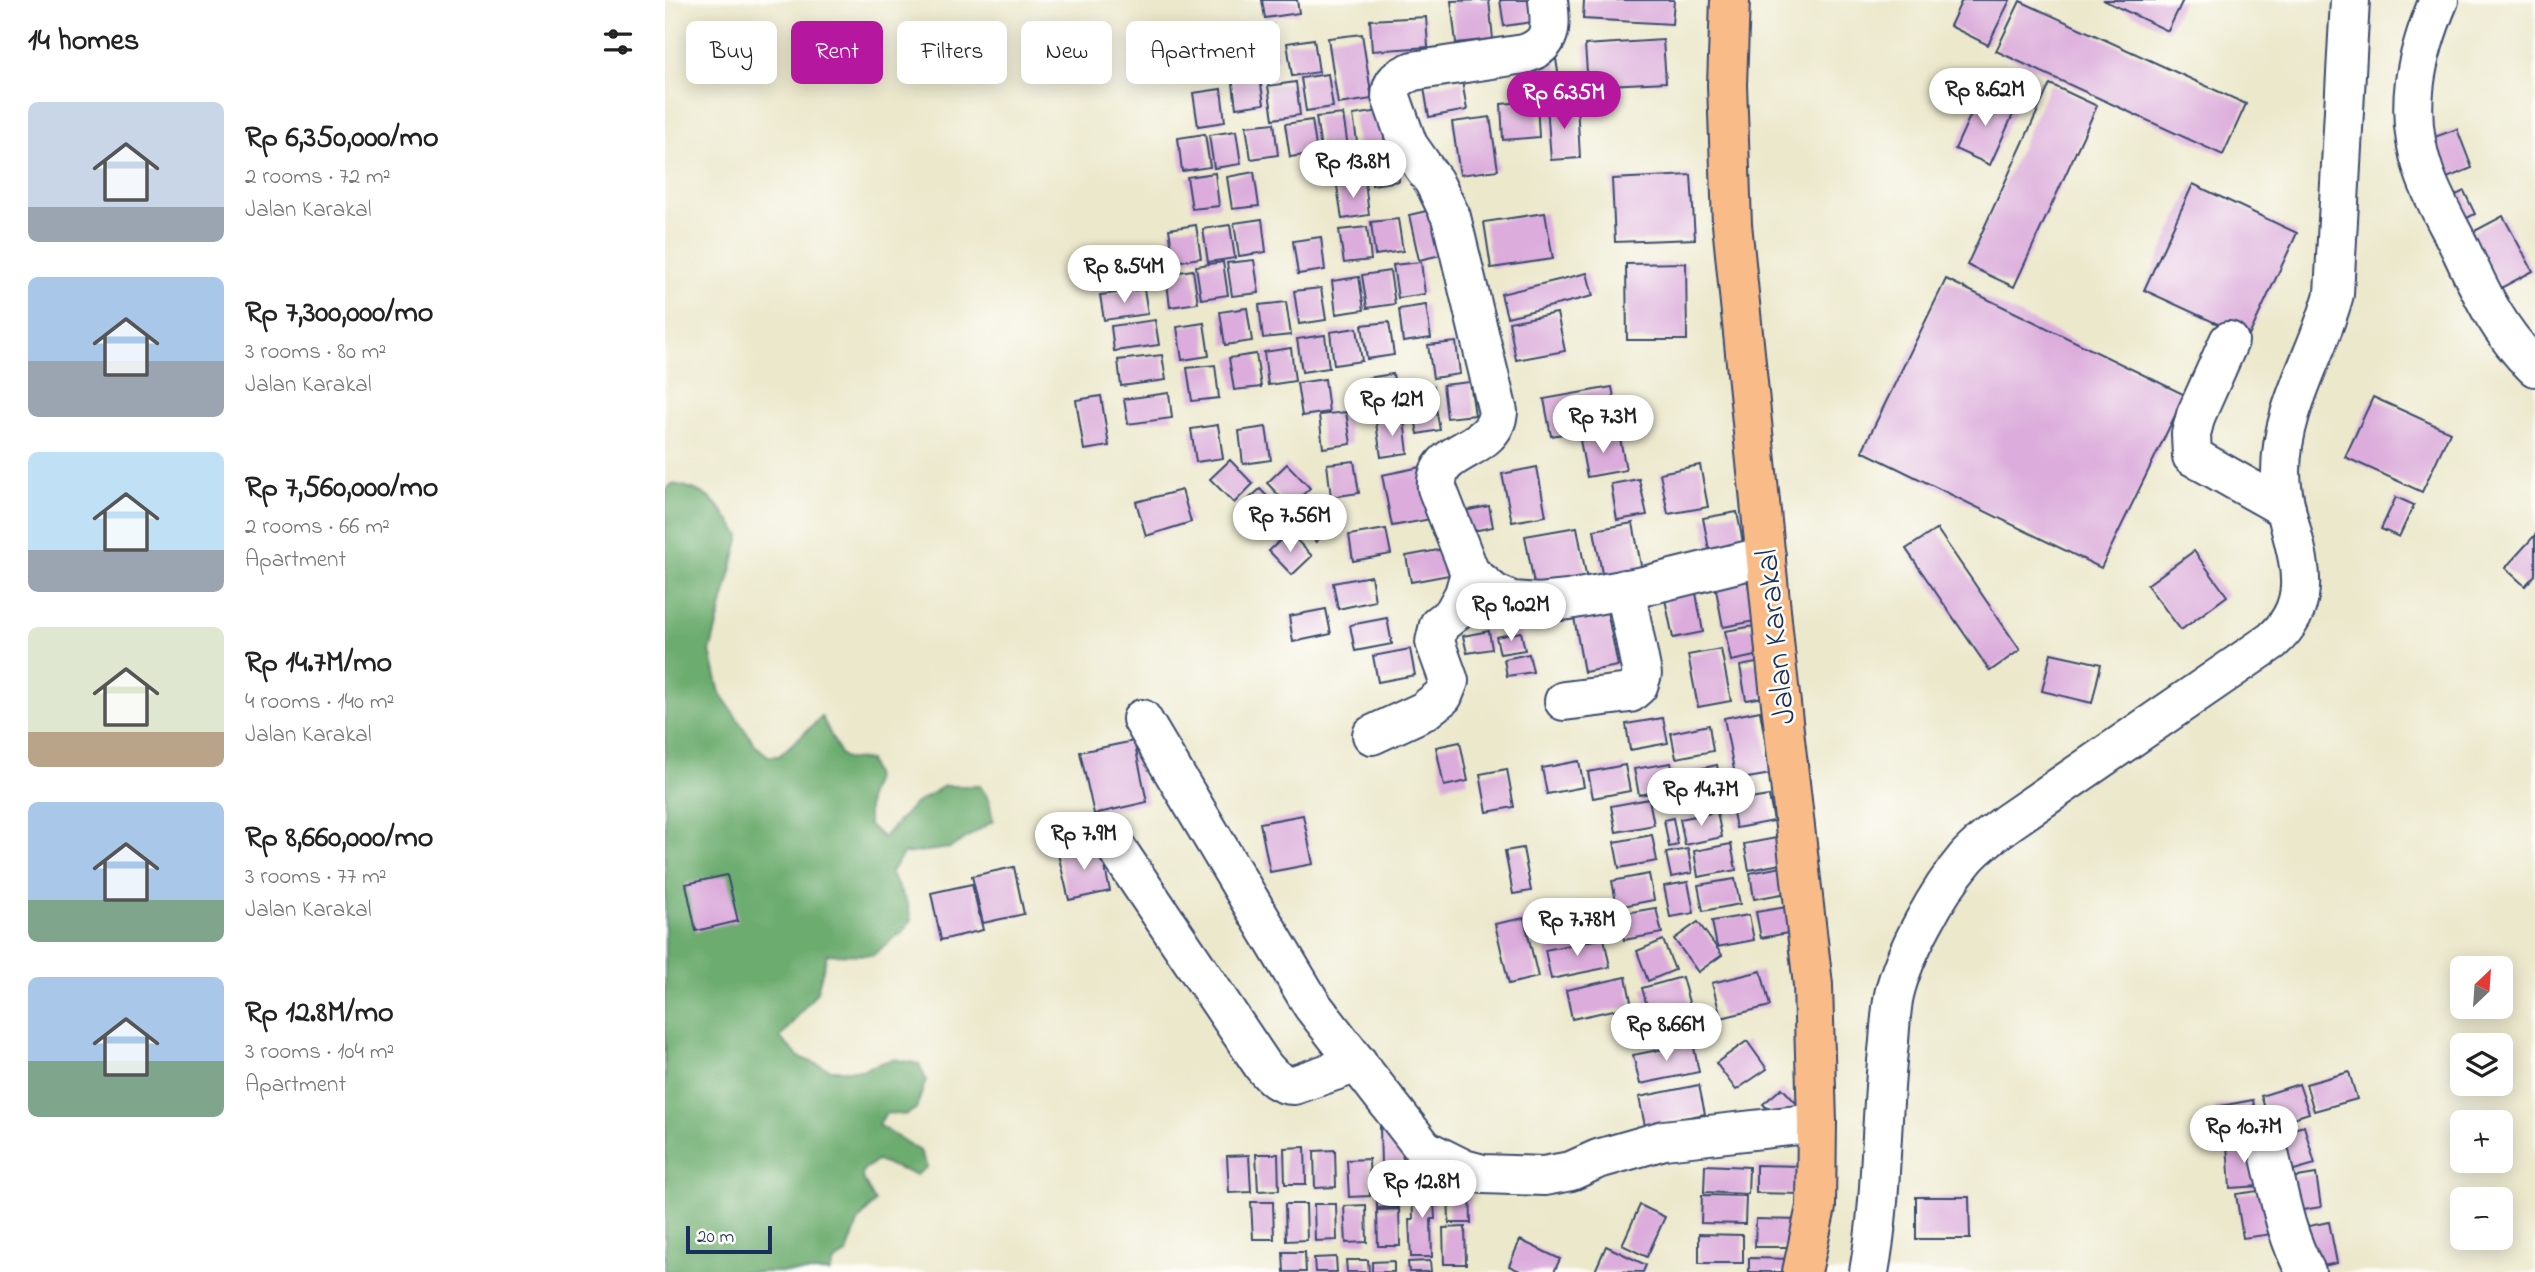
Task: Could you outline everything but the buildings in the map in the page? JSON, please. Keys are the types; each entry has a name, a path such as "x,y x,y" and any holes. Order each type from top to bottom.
{"main road":[{"name":"Jalan Karakal","path":"1730,0 1727,85 1732,224 1814,985 1816,1207 1802,1272"}],"street":[{"path":"1548,0 1549,30 1538,50 1413,71 1397,79 1391,89 1391,97 1408,145 1434,182 1451,217 1498,412 1497,421 1487,435 1441,466 1436,475 1437,488 1470,573 1494,593 1512,601 1549,602 1625,589 1766,556"},
{"path":"1869,1272 1876,1228 1882,1096 1894,996 1907,958 1933,906 1954,874 1983,841 2251,657 2287,628 2296,611 2302,589 2281,474 2285,427 2334,295 2350,0"},
{"path":"2439,0 2423,37 2413,96 2414,128 2424,173 2485,303 2513,345 2535,367"},
{"path":"2229,341 2196,415 2191,434 2192,456 2286,509"},
{"path":"1372,735 1424,711 1443,696 1449,681 1435,642 1439,625 1453,614 1464,594 1470,573"},
{"path":"1564,701 1630,693 1638,685 1642,674 1625,589"},
{"path":"1142,719 1312,1005 1424,1149 1443,1161 1483,1174 1557,1175 1598,1158 1664,1140 1817,1123"},
{"path":"1111,840 1273,1078 1285,1085 1294,1085 1357,1063"},
{"path":"2265,1137 2291,1236 2306,1272"}],"green space":[{"path":"672,484 696,490 713,501 740,536 710,652 720,693 755,745 768,756 779,756 822,717 840,754 847,759 869,760 875,778 868,798 868,824 883,838 913,805 944,786 980,786 989,800 993,821 950,848 903,854 890,873 908,905 911,920 904,930 873,955 827,954 817,992 780,1038 799,1057 831,1070 861,1070 893,1059 919,1064 926,1080 916,1109 905,1115 886,1113 878,1125 920,1151 927,1167 916,1175 877,1161 863,1170 862,1177 875,1202 859,1220 847,1253 834,1262 830,1272 665,1272 665,491"}]}
